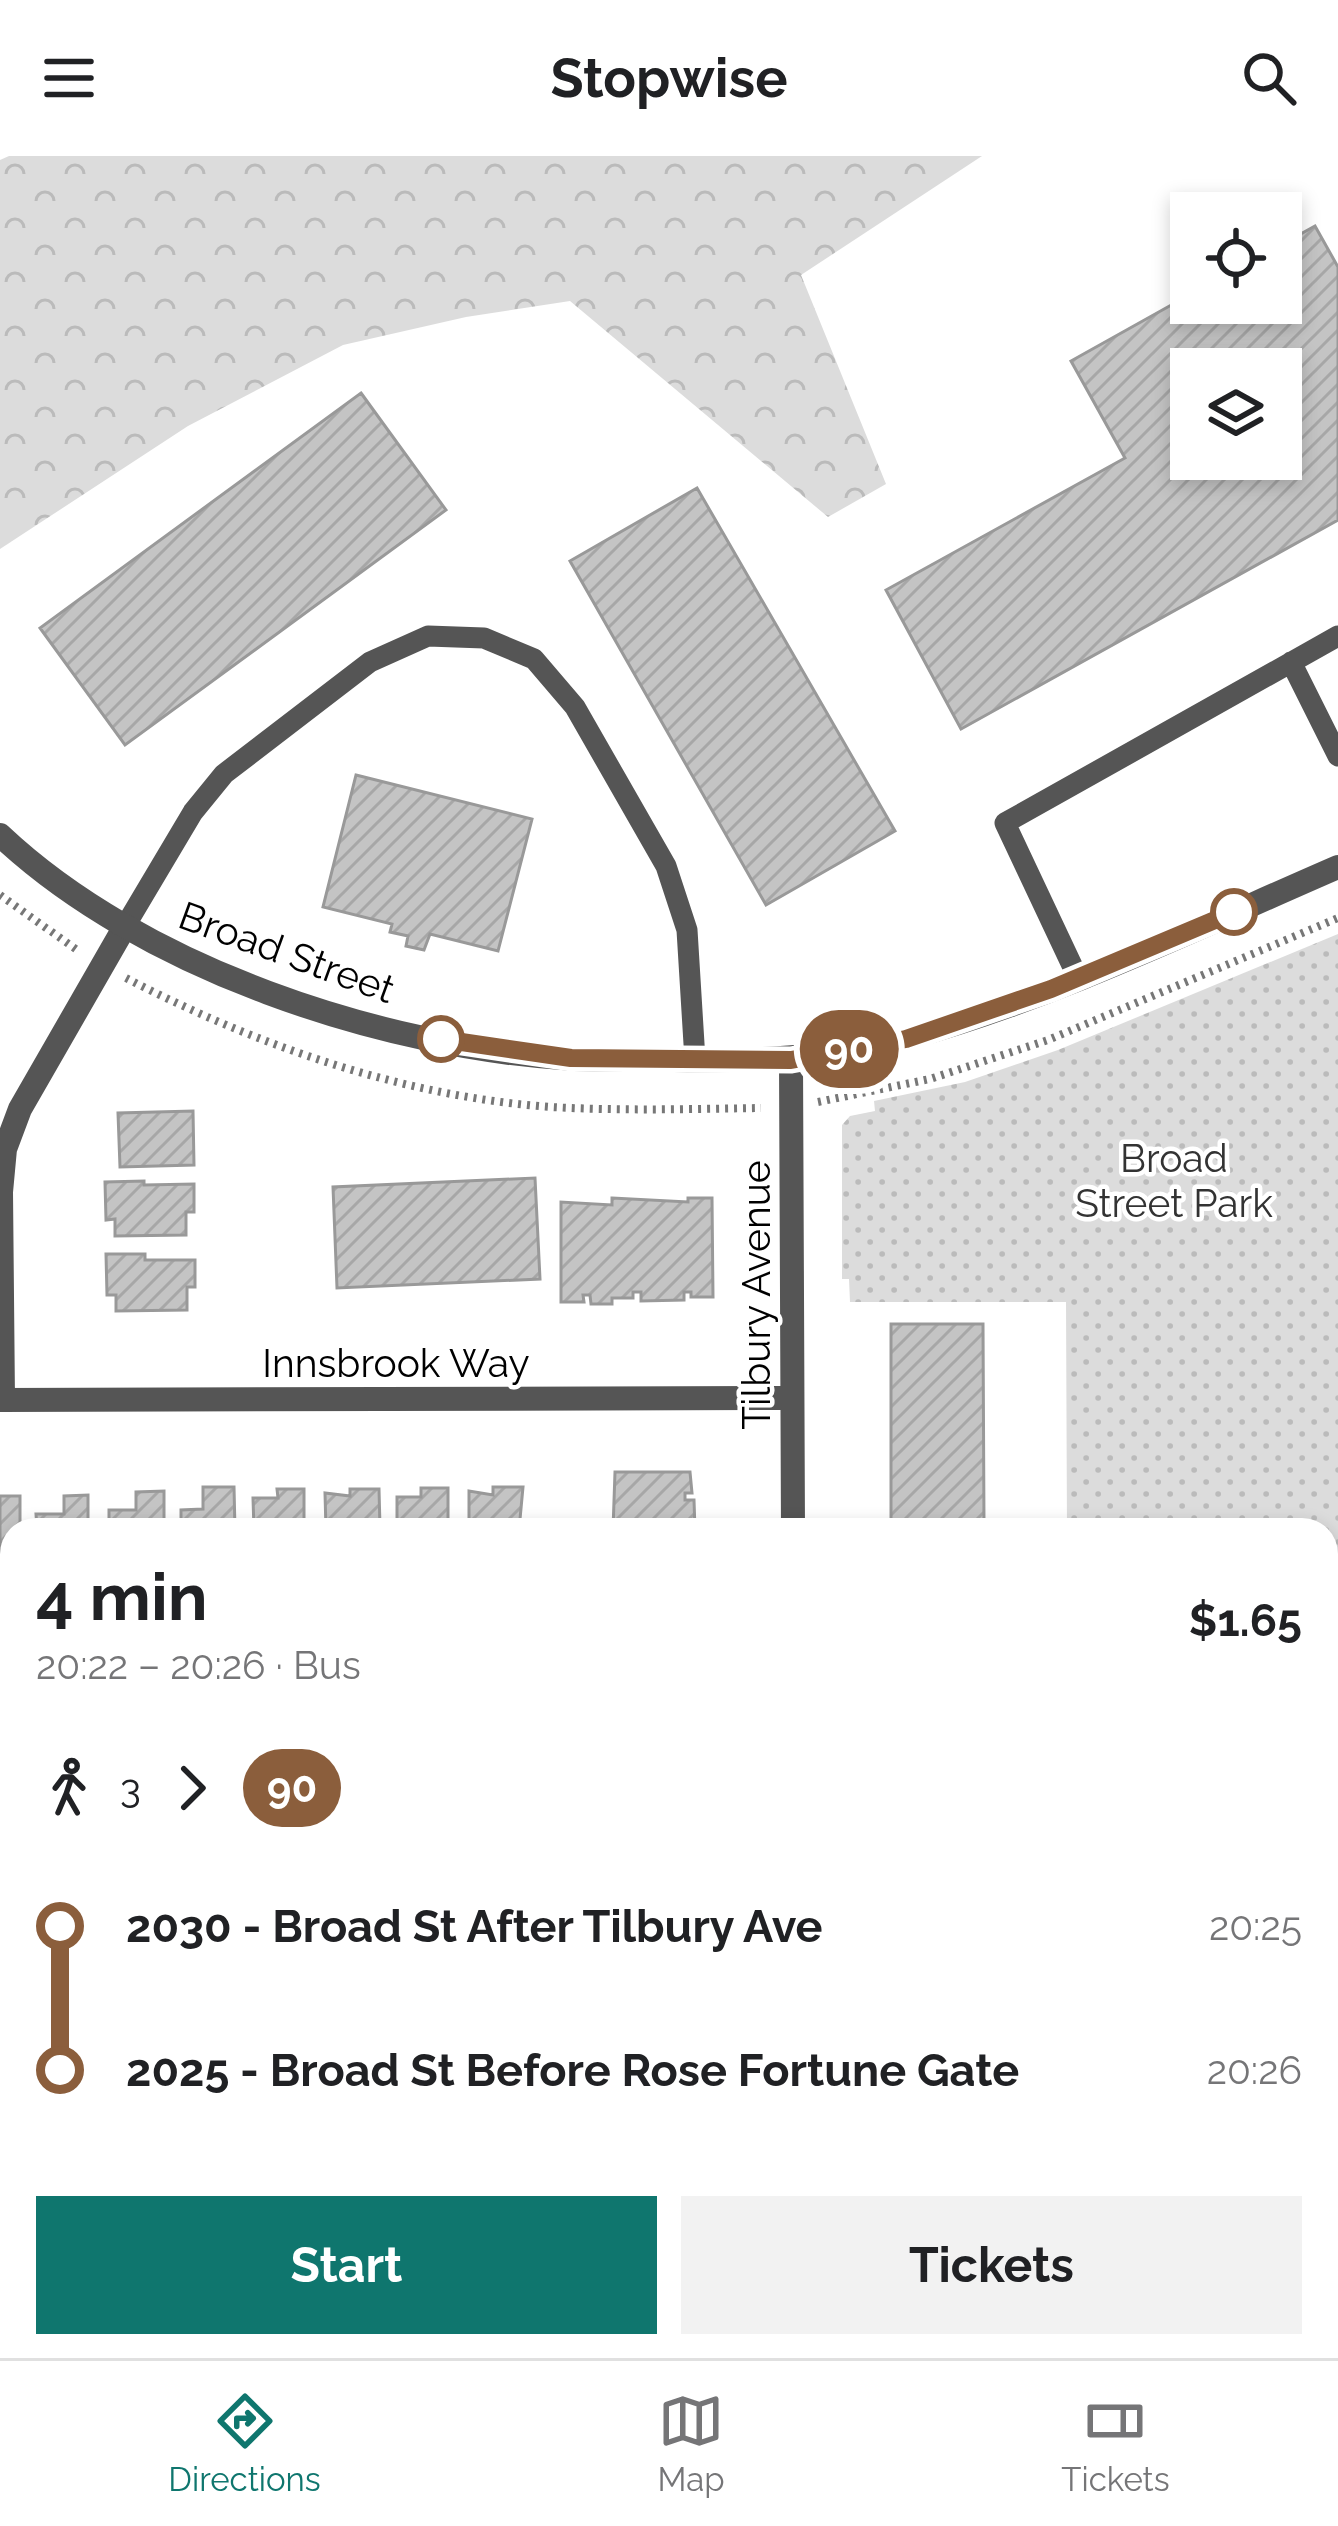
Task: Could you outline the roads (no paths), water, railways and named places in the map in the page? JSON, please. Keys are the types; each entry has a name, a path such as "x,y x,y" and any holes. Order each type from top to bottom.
{"street":[{"name":"Broad Street","path":"0,835 124,928 213,971 349,1019 459,1043 571,1058 791,1060 906,1039 1078,978 1338,867"},
{"path":"2,1400 5,1149 20,1109 124,928"},
{"name":"Tilbury Avenue","path":"791,1060 793,1518"},
{"name":"Innsbrook Way","path":"2,1400 792,1398"}],"lane":[{"path":"124,928 193,812 224,774 370,662 428,636 484,638 534,659 575,707 666,866 687,930 695,1060"},
{"path":"1078,978 1005,823 1338,636"},
{"path":"1292,662 1338,756"}],"park label":[{"name":"Broad Street Park","path":"1174,1180"}]}
